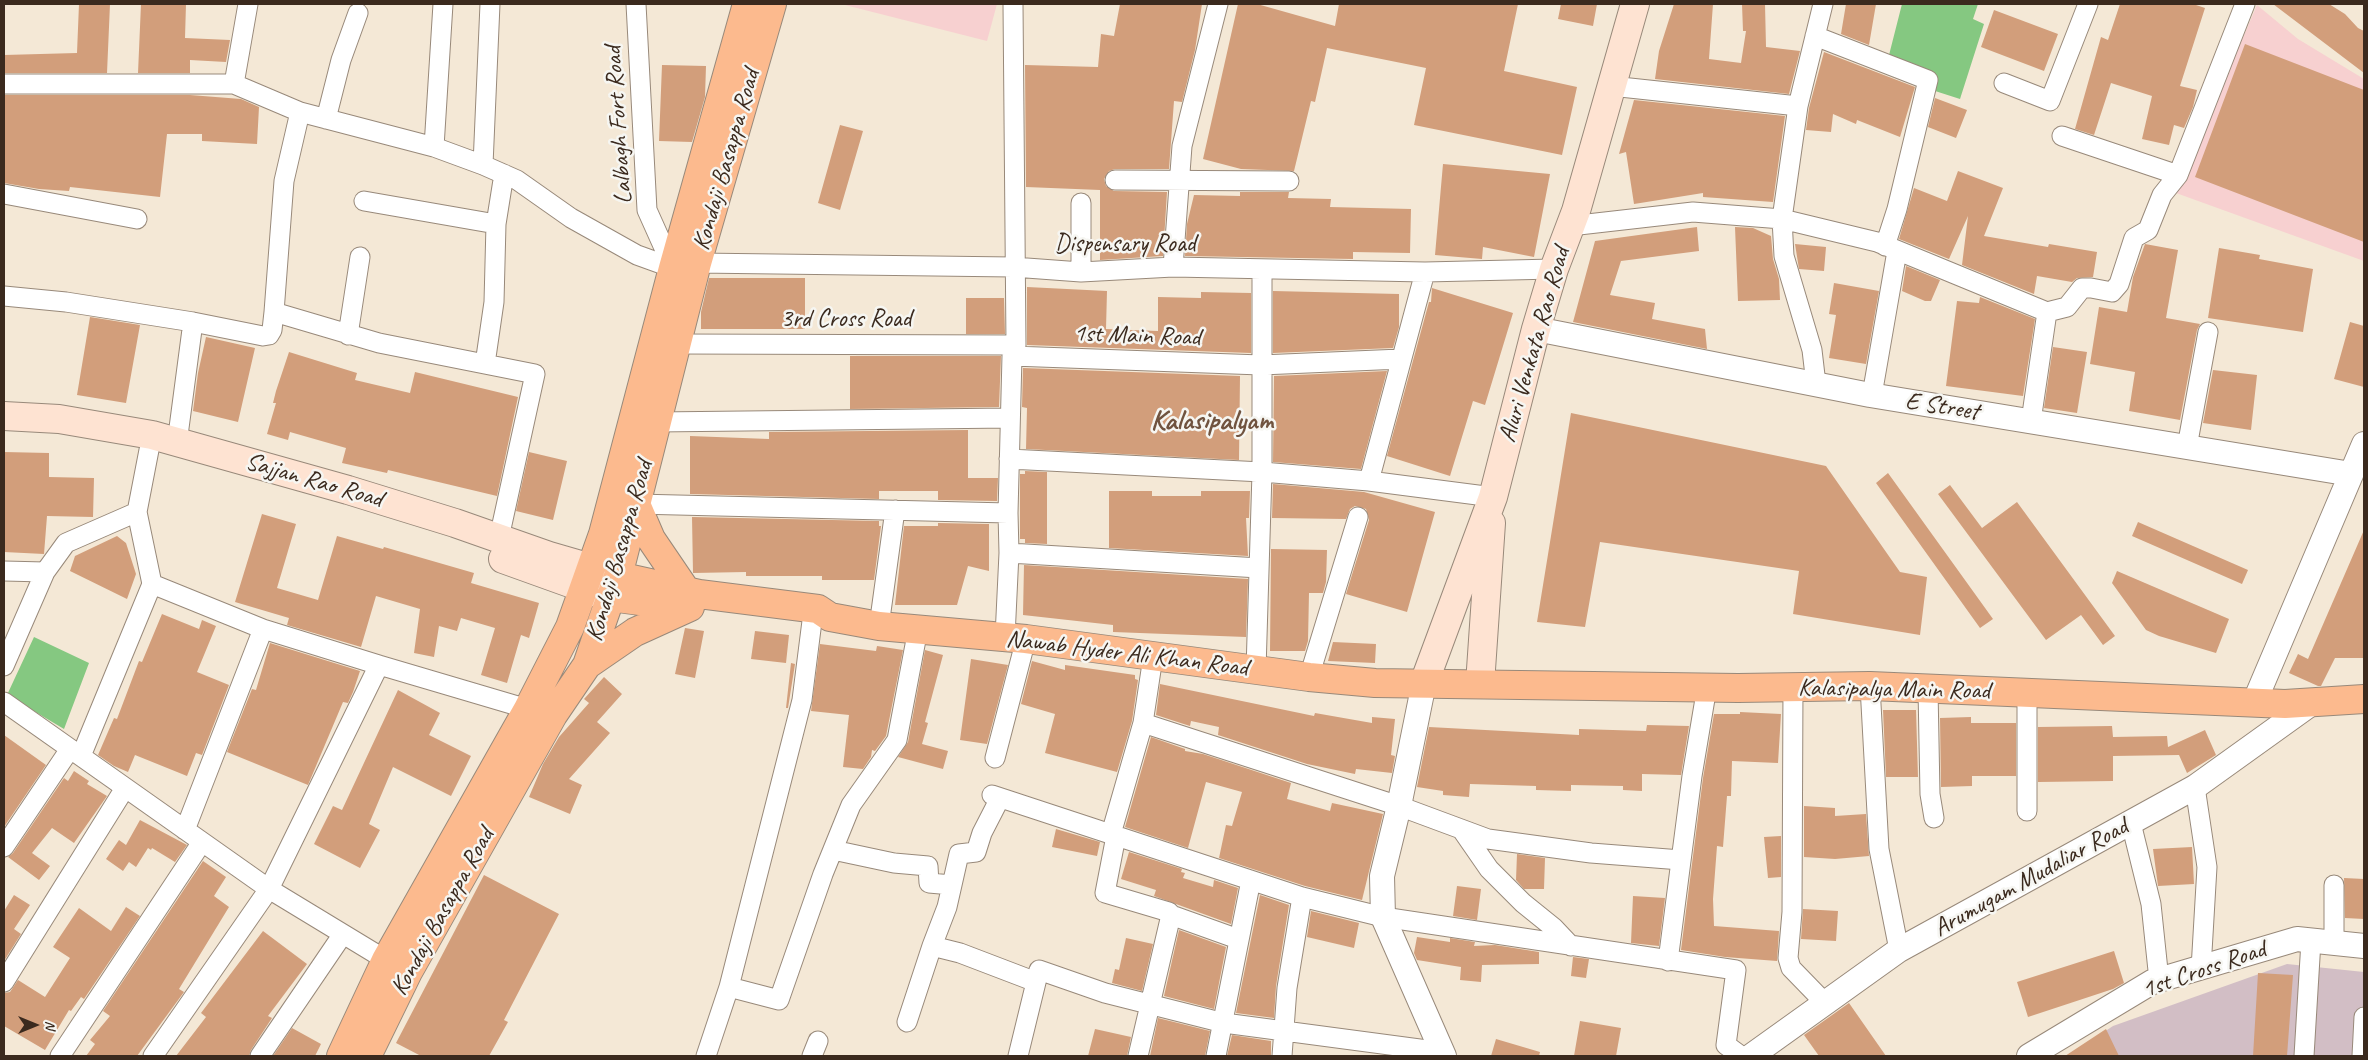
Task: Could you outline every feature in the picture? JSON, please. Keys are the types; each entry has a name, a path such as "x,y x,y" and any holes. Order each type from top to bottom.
{"main road":[{"name":"Kondaji Basappa Road","path":"367,1056 408,972 554,715 587,665 614,586 676,344 685,266 747,4"},
{"name":"Kondaji Basappa Road","path":"341,1056 386,960 528,709 570,626 603,534 685,266 772,4"},
{"name":"Aluri Venkata Rao Road","path":"1424,683 1493,496 1536,329 1554,269 1570,226 1635,4"},
{"name":"Sajjan Rao Road","path":"4,416 59,419 152,435 348,490 499,538 588,579"},
{"path":"4,430 52,433 149,450 382,518 499,558 614,586"},
{"path":"1480,684 1493,496"},
{"path":"587,665 635,632 689,600 651,539 636,504"},
{"name":"Nawab Hyder Ali Khan Road","path":"614,586 689,600 879,626 1015,638 1308,677 1375,683 1424,683"},
{"name":"Kalasipalya Main Road","path":"1424,683 1707,687 1870,686 2312,704 2364,698"}],"street":[{"path":"4,84 234,84 248,4"},
{"path":"434,147 443,4"},
{"path":"483,165 490,4"},
{"name":"Lalbagh Fort Road","path":"636,4 647,210 685,266"},
{"path":"995,758 1015,638 1008,513 1014,350 1012,4"},
{"path":"1173,267 1182,146 1218,4"},
{"path":"1816,384 1812,350 1784,256 1782,219 1798,106 1823,4"},
{"path":"2004,83 2050,101 2088,4"},
{"path":"1570,226 1693,212 1782,219 1891,249 2047,312 2067,307 2082,288 2112,292 2119,284 2134,238 2148,230 2162,195 2178,175 2245,4"},
{"path":"326,119 341,60 358,13"},
{"path":"1815,36 1928,80 1897,209 1872,395"},
{"name":"Dispensary Road","path":"234,84 300,112 434,147 483,165 517,180 571,218 637,255 685,266 1013,267 1081,272 1173,267 1425,272 1554,269"},
{"path":"1611,86 1798,106"},
{"path":"4,296 66,302 193,322 264,336 268,335 272,330 274,312 284,181 300,112"},
{"path":"2062,136 2178,175"},
{"path":"485,364 494,302 496,224 504,174"},
{"path":"1115,180 1289,181"},
{"path":"4,194 137,219"},
{"path":"364,201 496,224"},
{"path":"1081,203 1081,272"},
{"path":"348,335 360,257"},
{"path":"1256,670 1262,472 1262,270"},
{"path":"1369,481 1425,272"},
{"path":"274,312 348,335 535,374 499,538"},
{"path":"2031,422 2047,312"},
{"path":"177,443 193,322"},
{"name":"E Street","path":"1536,329 1872,395 2351,474"},
{"path":"2187,447 2208,332"},
{"name":"3rd Cross Road","path":"676,344 1014,350"},
{"name":"1st Main Road","path":"1014,350 1261,365 1401,359"},
{"path":"656,422 1010,418"},
{"path":"2254,703 2364,444"},
{"path":"4,847 75,753 152,584 137,512 149,450"},
{"path":"1009,459 1262,472 1369,481 1493,496"},
{"path":"636,504 1008,513"},
{"path":"879,626 894,510"},
{"path":"4,666 45,572 66,543 137,512"},
{"path":"1308,677 1358,517"},
{"path":"1009,553 1259,568"},
{"path":"4,571 45,572"},
{"path":"152,584 263,629 528,709"},
{"path":"706,1056 729,987 821,619"},
{"path":"185,830 263,629"},
{"path":"729,987 778,1000 833,850 852,805 897,740 918,629"},
{"path":"1153,656 1143,723 1114,835 1104,885 1105,892 1169,912 1171,915 1238,940"},
{"path":"153,1056 268,889 379,665"},
{"path":"1424,683 1399,806 1382,876 1383,917 1443,1054"},
{"path":"1870,686 1879,849 1899,950"},
{"path":"1668,961 1707,687"},
{"path":"1793,687 1792,912 1788,958 1791,968 1826,1003"},
{"path":"1928,689 1930,794 1934,818"},
{"path":"2027,693 2027,811"},
{"path":"4,702 268,889 386,960"},
{"name":"Arumugam Mudaliar Road","path":"1751,1056 1899,950 2195,787 2312,704"},
{"path":"1143,723 1399,806 1497,841 1591,854 1681,860"},
{"path":"2195,787 2207,867 2201,969"},
{"path":"4,982 125,788"},
{"path":"907,1022 947,907 959,854 976,852 996,796 1302,897 1383,917 1736,970 1726,1045 1741,1056"},
{"path":"2131,823 2151,904 2159,980"},
{"path":"1462,830 1489,869 1523,904 1554,928 1571,946"},
{"path":"60,1056 202,842"},
{"path":"833,850 894,864 928,866 929,883 952,885"},
{"path":"1216,1056 1251,880"},
{"path":"2334,885 2334,943"},
{"path":"1282,1056 1288,988 1302,897"},
{"path":"1138,1056 1171,915"},
{"path":"260,1056 343,934"},
{"name":"1st Cross Road","path":"2029,1056 2152,982 2297,940 2364,946"},
{"path":"2304,1056 2310,941"},
{"path":"932,946 960,953 1036,982"},
{"path":"1018,1056 1039,970 1105,993 1224,1023 1285,1030 1443,1054"},
{"path":"2362,1056 2364,1017"}],"shaded area":[{"path":"841,4 997,4 987,41"},
{"path":"2257,5 2298,39 2364,79 2364,261 2176,193"},
{"path":"2287,964 2364,972 2364,1056 2068,1056 2113,1026"}],"green space":[{"path":"1902,4 1978,4 1973,19 1984,24 1960,99 1932,90 1888,59"},
{"path":"34,637 89,663 64,729 7,695"}],"building":[{"path":"79,4 110,4 107,73 4,73 4,55 77,53"},
{"path":"141,4 186,4 185,38 230,40 226,62 190,60 190,73 138,73"},
{"path":"1120,4 1202,4 1195,50 1182,102 1174,101 1169,169 1115,169 1109,171 1104,179 1106,186 1114,191 1167,192 1163,256 1100,260 1100,190 1026,187 1025,65 1098,67 1101,34 1114,36"},
{"path":"1238,4 1257,4 1335,26 1339,4 1518,4 1504,71 1577,87 1562,155 1414,125 1426,68 1327,48 1315,102 1311,101 1294,171 1241,169 1203,159"},
{"path":"1561,4 1597,4 1593,26 1558,19"},
{"path":"1674,4 1713,4 1709,59 1741,63 1746,31 1743,31 1742,4 1765,4 1766,47 1800,51 1789,94 1655,79 1659,51"},
{"path":"1846,4 1876,4 1869,45 1841,34"},
{"path":"2120,4 2193,4 2205,8 2180,86 2197,90 2193,107 2184,128 2174,125 2169,145 2142,139 2152,96 2111,83 2094,135 2075,129 2101,37 2108,40"},
{"path":"2273,4 2329,4 2345,14 2358,28 2364,31 2364,73"},
{"path":"1994,10 2058,34 2044,71 1981,47"},
{"path":"2245,44 2364,90 2364,242 2195,177"},
{"path":"1824,52 1915,87 1900,137 1857,120 1856,124 1833,114 1831,132 1806,130 1809,108"},
{"path":"662,65 706,66 705,97 692,142 659,141"},
{"path":"4,95 190,95 241,99 259,107 257,144 202,141 202,134 167,134 160,197 70,187 69,191 39,189 4,183"},
{"path":"1935,98 1967,110 1956,138 1928,127"},
{"path":"1634,100 1785,116 1773,202 1703,197 1703,193 1634,204 1626,152 1619,154"},
{"path":"840,125 863,131 840,210 818,203"},
{"path":"1443,164 1550,174 1534,257 1483,247 1482,259 1435,255"},
{"path":"1958,171 2003,188 1984,236 2048,247 2049,244 2097,252 2093,277 2077,278 2072,282 2037,276 2034,294 1962,265 1968,216 1949,259 1899,239 1914,188 1947,201"},
{"path":"1240,192 1289,192 1288,198 1331,199 1330,207 1411,209 1410,253 1353,252 1353,259 1185,256 1187,224 1194,195 1240,196"},
{"path":"1697,227 1699,251 1621,261 1610,295 1655,303 1652,319 1705,329 1707,349 1573,322 1595,241"},
{"path":"1735,227 1753,228 1771,236 1773,259 1779,279 1780,300 1738,301"},
{"path":"1795,244 1826,247 1824,271 1799,269"},
{"path":"2145,244 2178,250 2166,318 2200,324 2197,330 2180,420 2129,411 2135,372 2090,364 2099,307 2127,312 2133,277"},
{"path":"2219,248 2260,255 2259,259 2313,269 2303,332 2208,318"},
{"path":"1906,266 1940,280 1931,301 1925,301 1902,291"},
{"path":"709,278 805,278 805,329 701,329 701,312"},
{"path":"1834,283 1879,291 1866,364 1829,358 1836,315 1829,314"},
{"path":"1027,287 1107,291 1106,329 1158,331 1158,297 1201,298 1201,292 1251,293 1251,353 1027,345"},
{"path":"1432,288 1513,313 1485,405 1473,401 1450,476 1387,456 1429,302 1431,302"},
{"path":"1273,291 1399,294 1399,327 1393,348 1273,353"},
{"path":"1980,297 2035,319 2023,396 1946,386 1957,301 1979,303"},
{"path":"966,298 1004,298 1005,334 966,334"},
{"path":"90,317 140,325 126,403 77,395"},
{"path":"2350,322 2364,326 2364,387 2334,379"},
{"path":"206,337 255,348 238,422 193,411 198,373"},
{"path":"2053,347 2087,352 2077,413 2044,408"},
{"path":"289,352 357,373 355,380 410,393 415,372 518,397 497,496 388,470 387,473 342,463 346,448 290,432 288,440 267,434 276,403 273,403 276,391"},
{"path":"850,356 1001,356 999,407 850,409"},
{"path":"1023,368 1240,376 1239,460 1026,449 1027,408 1022,407"},
{"path":"2213,370 2257,375 2251,430 2203,423"},
{"path":"1387,371 1361,469 1273,462 1274,376"},
{"path":"1571,413 1826,466 1900,572 1927,577 1920,635 1793,614 1799,571 1600,542 1585,627 1537,622"},
{"path":"968,430 968,478 998,478 997,501 938,500 938,491 879,491 879,499 690,494 690,436 769,439 769,432"},
{"path":"4,452 49,453 49,477 94,478 93,517 47,516 44,554 4,552"},
{"path":"529,452 567,461 553,520 516,511"},
{"path":"1025,471 1047,472 1047,544 1025,543 1025,539 1020,539 1020,474 1025,474"},
{"path":"1888,473 1993,619 1980,628 1876,483"},
{"path":"1273,484 1364,492 1435,512 1407,612 1346,594 1369,520 1366,509 1355,506 1350,509 1346,519 1272,518"},
{"path":"1950,485 1982,528 2017,502 2115,636 2103,645 2081,615 2046,640 1938,494"},
{"path":"1109,491 1152,491 1152,496 1201,496 1201,491 1250,491 1249,518 1246,518 1248,556 1109,548"},
{"path":"262,514 296,524 277,588 318,600 337,536 383,549 384,547 474,573 471,583 539,603 529,638 521,635 507,683 481,675 495,628 461,618 457,631 439,626 434,657 414,653 420,609 376,596 361,647 287,625 289,618 235,602"},
{"path":"692,517 879,521 879,526 881,526 874,580 822,580 822,576 746,576 746,572 693,573"},
{"path":"2138,522 2248,570 2242,584 2132,536"},
{"path":"938,523 989,524 989,571 968,566 957,605 895,605 904,526 938,526"},
{"path":"2364,530 2364,658 2335,658 2321,686 2318,686 2289,673 2298,654 2308,659"},
{"path":"117,536 126,543 136,574 127,599 70,571 75,556"},
{"path":"1271,549 1327,550 1326,582 1323,593 1309,593 1308,641 1305,651 1270,651"},
{"path":"1024,565 1248,579 1246,637 1113,632 1113,625 1023,615"},
{"path":"2117,571 2229,619 2216,653 2159,636 2146,630 2112,583"},
{"path":"162,614 199,629 202,620 216,626 197,672 229,685 202,755 196,753 187,776 135,755 128,772 114,766 98,755 114,718 117,719 139,661 142,662"},
{"path":"685,628 704,631 695,678 675,674"},
{"path":"755,631 789,635 786,663 751,659"},
{"path":"1333,642 1376,644 1375,663 1328,661"},
{"path":"270,643 360,671 348,703 343,702 308,785 227,752 252,689 256,690"},
{"path":"820,644 876,651 877,646 903,650 886,736 875,751 872,750 871,757 863,769 843,767 849,715 811,711"},
{"path":"925,650 943,655 925,722 928,723 922,744 948,751 943,769 898,757 908,742"},
{"path":"971,659 1008,665 987,744 960,740"},
{"path":"1032,661 1065,670 1065,665 1135,675 1135,679 1138,680 1132,721 1117,772 1045,753 1055,714 1021,704"},
{"path":"791,663 795,664 788,708 786,708"},
{"path":"604,677 622,694 597,722 610,733 569,779 582,785 570,814 529,797 543,764 559,737 589,703 584,699"},
{"path":"1160,684 1314,716 1315,713 1372,723 1372,717 1395,719 1391,755 1395,756 1392,773 1356,769 1355,774 1307,764 1218,735 1219,727 1191,721 1190,726 1156,715"},
{"path":"398,690 440,713 429,735 471,756 451,796 393,767 369,824 380,830 360,868 314,844 333,806 342,810"},
{"path":"1883,710 1916,710 1918,777 1886,777"},
{"path":"1740,712 1781,714 1778,763 1732,761 1731,796 1727,796 1723,847 1717,846 1713,899 1714,926 1779,931 1777,961 1725,957 1681,950 1703,778 1714,714 1740,714"},
{"path":"1971,717 1971,723 2016,723 2016,776 1972,776 1972,786 1941,787 1940,718"},
{"path":"1647,725 1689,726 1681,775 1642,774 1642,791 1623,790 1623,786 1571,785 1571,791 1536,790 1536,786 1470,784 1469,797 1443,795 1443,791 1417,787 1429,727 1579,735 1579,729 1646,731"},
{"path":"2112,726 2113,737 2167,736 2168,747 2205,730 2216,755 2187,773 2179,755 2113,756 2113,781 2038,782 2038,727"},
{"path":"4,735 46,765 4,827"},
{"path":"1151,737 1185,749 1185,751 1203,754 1291,783 1287,799 1330,811 1332,803 1383,814 1362,900 1305,886 1219,858 1226,825 1232,826 1242,792 1206,782 1188,848 1125,827"},
{"path":"74,771 89,781 87,784 107,796 74,843 52,828 32,853 50,866 39,880 8,857 13,853 64,778 68,781"},
{"path":"1804,806 1835,808 1835,816 1866,814 1869,856 1835,859 1804,857"},
{"path":"140,820 187,845 175,862 152,848 151,850 148,848 136,867 129,862 123,871 106,859 119,840 126,845"},
{"path":"1056,829 1100,842 1097,856 1052,847"},
{"path":"1781,836 1781,877 1768,878 1764,837"},
{"path":"2192,847 2194,884 2158,886 2153,849"},
{"path":"1129,852 1182,869 1181,872 1185,873 1183,878 1213,887 1214,880 1238,888 1231,924 1154,896 1156,890 1121,879"},
{"path":"1517,854 1545,858 1544,889 1524,889 1516,880"},
{"path":"203,861 226,877 214,896 229,907 179,989 184,992 137,1056 86,1056 95,1044 90,1040 110,1016 103,1011"},
{"path":"484,875 559,914 504,1020 508,1022 489,1056 421,1056 396,1043"},
{"path":"2344,878 2364,879 2364,919 2345,918"},
{"path":"1457,886 1481,889 1477,920 1453,916"},
{"path":"14,895 30,905 14,929 21,934 4,961 4,911"},
{"path":"1260,895 1289,905 1276,986 1274,1018 1236,1013"},
{"path":"1633,896 1665,898 1659,946 1631,943"},
{"path":"126,907 140,916 84,999 81,997 71,1011 69,1010 45,1050 4,1026 4,993 10,992 18,980 45,997 70,958 53,947 79,908 111,931"},
{"path":"1803,909 1838,911 1836,941 1801,939"},
{"path":"1311,911 1359,923 1354,948 1307,937"},
{"path":"1179,930 1226,947 1214,1009 1164,996"},
{"path":"263,931 307,964 268,1016 272,1018 249,1056 176,1056 206,1017 201,1013"},
{"path":"1417,937 1450,942 1450,938 1475,942 1474,946 1495,945 1539,952 1539,964 1482,965 1481,982 1460,980 1461,967 1417,960 1414,953"},
{"path":"1126,938 1153,944 1142,991 1112,983 1115,969 1119,970"},
{"path":"2114,951 2124,983 2113,989 2028,1017 2017,982"},
{"path":"1573,957 1589,959 1586,978 1571,976"},
{"path":"2258,973 2293,975 2287,1056 2253,1056"},
{"path":"1849,1003 1886,1056 1819,1056 1804,1035"},
{"path":"1158,1018 1210,1031 1205,1056 1150,1056"},
{"path":"1580,1021 1621,1028 1616,1056 1574,1056"},
{"path":"292,1028 321,1044 315,1056 273,1056"},
{"path":"1095,1029 1131,1037 1127,1056 1088,1056"},
{"path":"2106,1029 2119,1056 2065,1056"},
{"path":"1232,1035 1271,1041 1271,1056 1227,1056"},
{"path":"1496,1039 1540,1052 1539,1056 1491,1056"}],"district":[{"name":"Kalasipalyam","path":"1212,422"}]}
